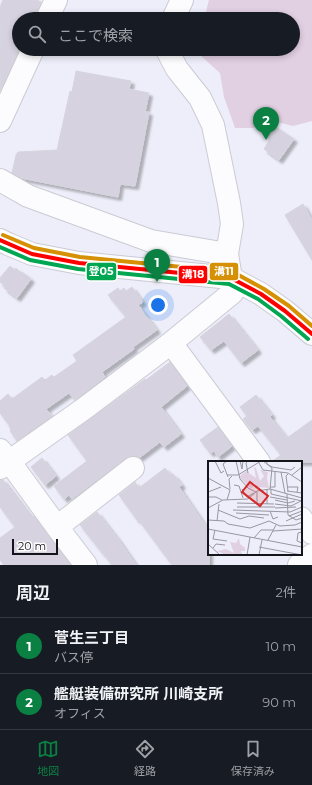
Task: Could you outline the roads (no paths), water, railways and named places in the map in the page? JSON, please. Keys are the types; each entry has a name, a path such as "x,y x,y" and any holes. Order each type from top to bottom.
{"street":[{"path":"50,12 56,0"},
{"path":"176,12 182,0"},
{"path":"0,121 30,56"},
{"path":"86,565 3,460 85,408 171,343 232,293 227,254 232,224 213,125 200,98 177,69 170,56"},
{"path":"0,180 28,196 151,241 227,254"},
{"path":"0,240 32,254 79,263 231,278 261,294 285,311 312,334"},
{"path":"171,343 258,461"},
{"path":"57,527 133,468"},
{"path":"302,519 312,533"},
{"path":"298,565 312,555"}],"place":[{"name":"艦艇装備研究所 川崎支所","path":"266,140"},
{"name":"菅生三丁目","path":"157,282"}]}
